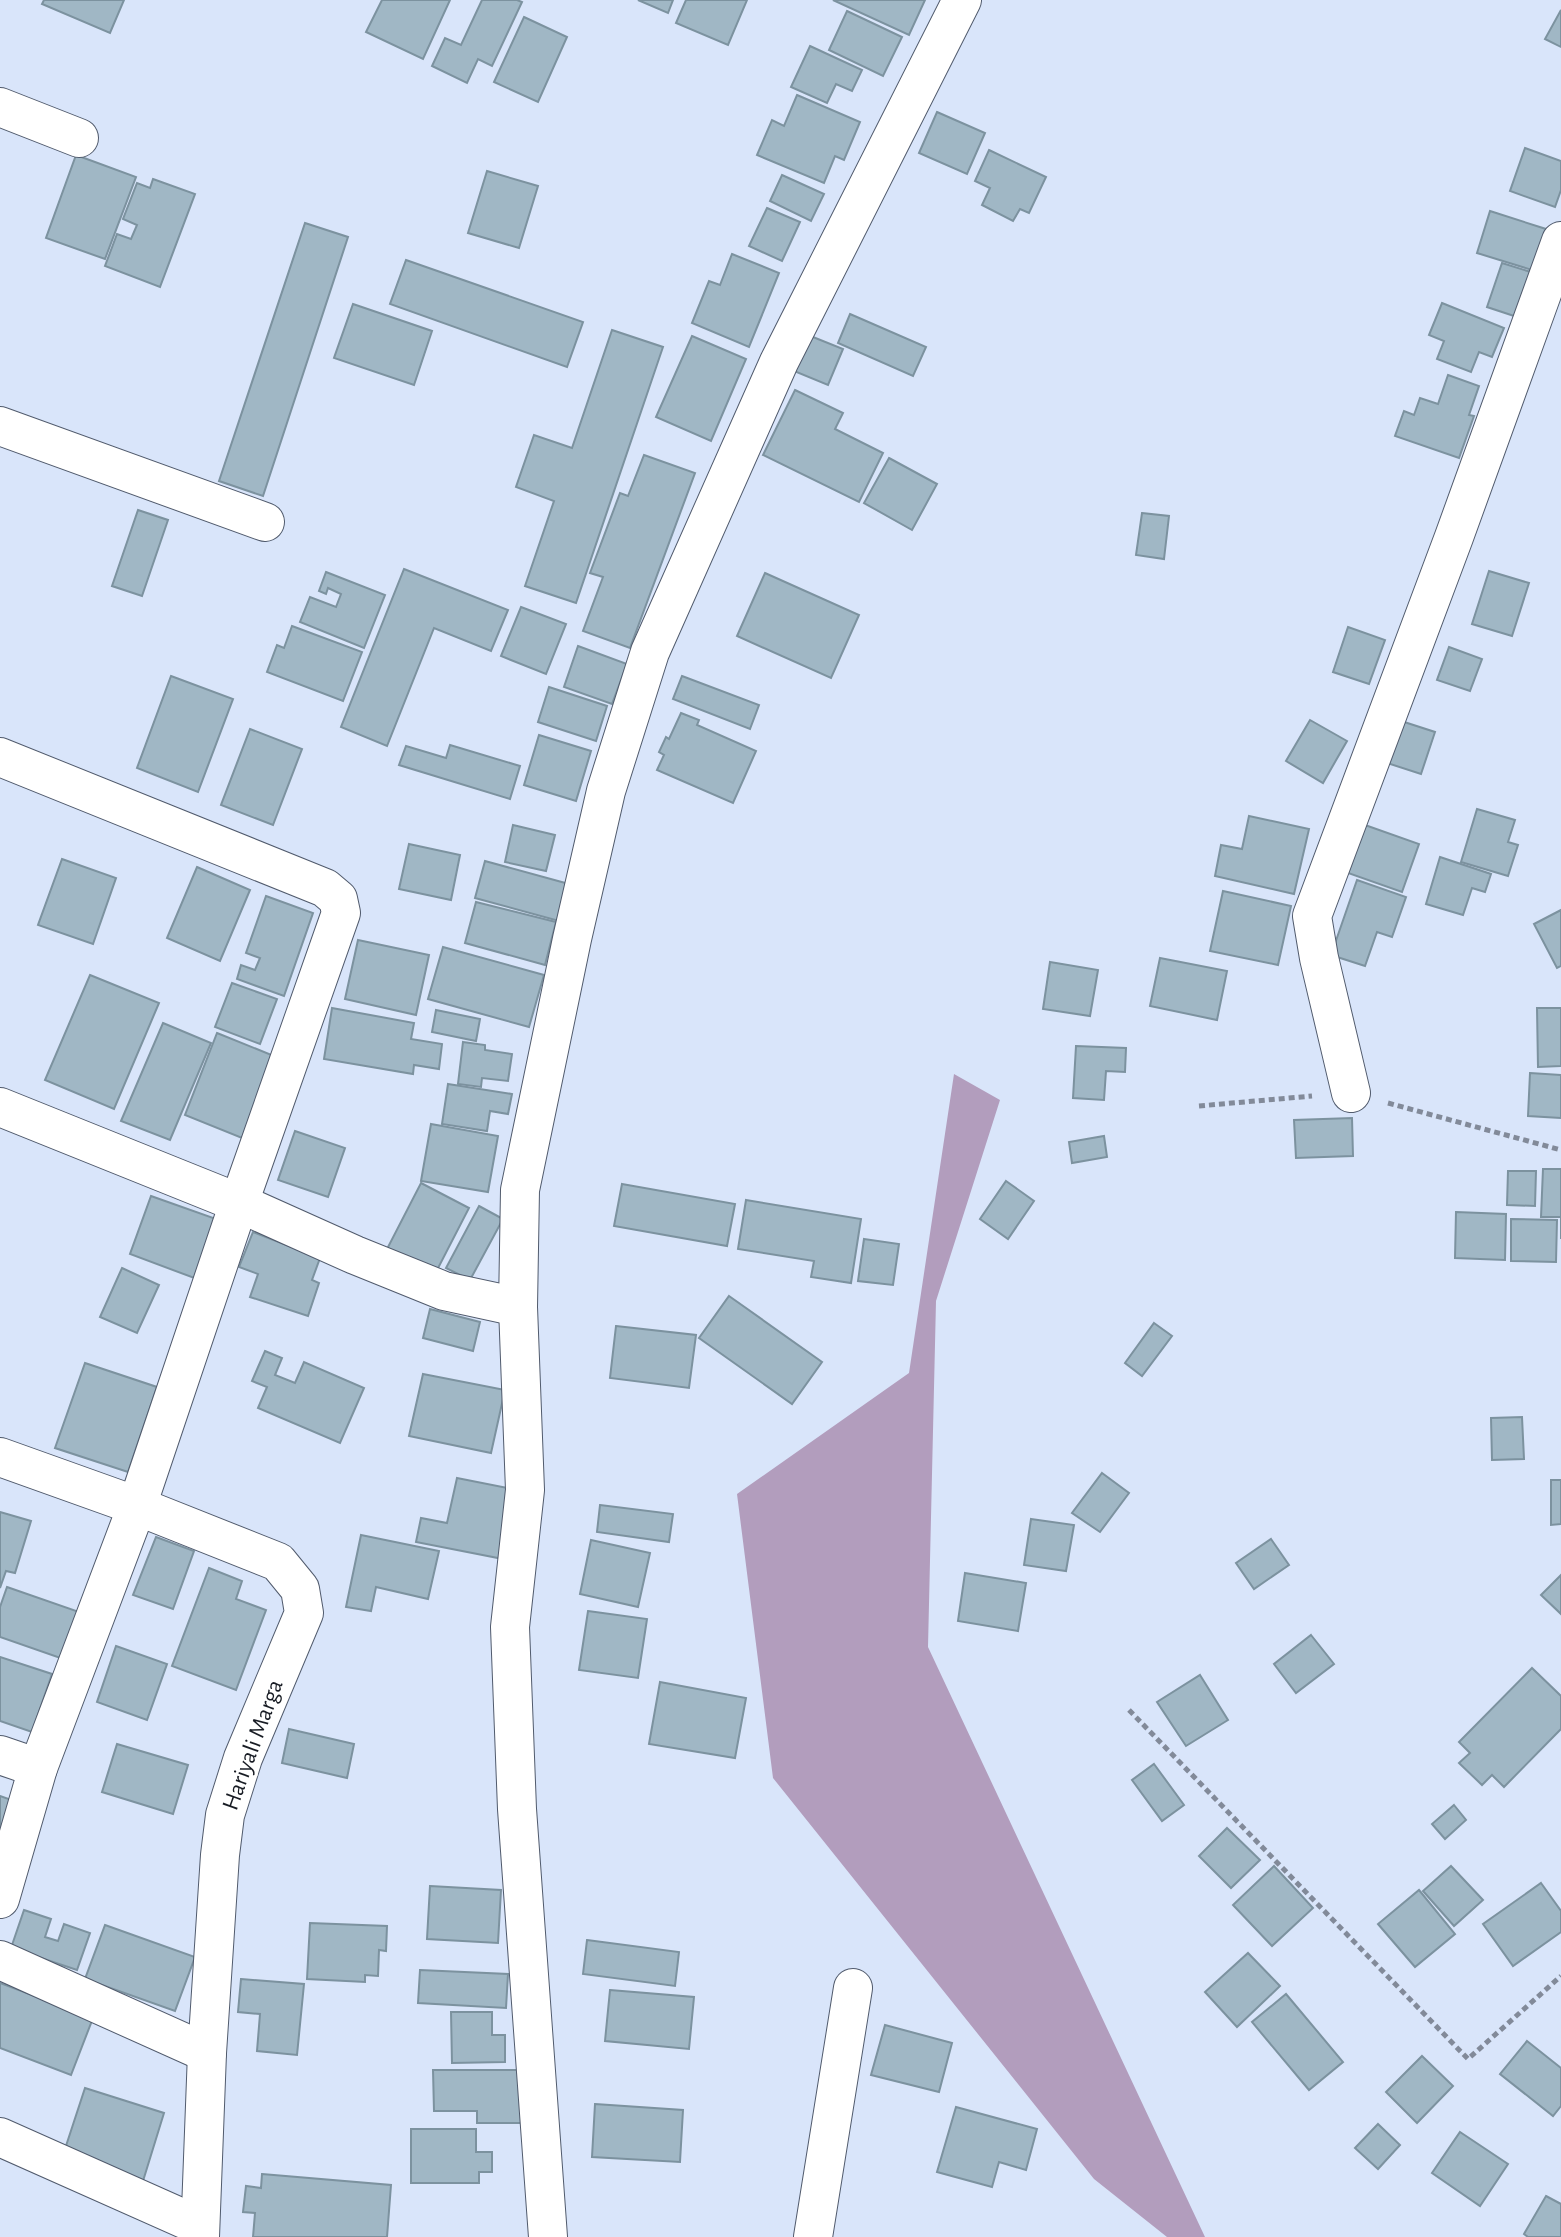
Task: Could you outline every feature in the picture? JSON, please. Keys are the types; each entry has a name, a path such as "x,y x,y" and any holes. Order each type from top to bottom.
{"street":[{"path":"548,2237 517,1809 510,1627 525,1490 518,1307 520,1190 606,791 650,652 779,362 962,0"},
{"path":"0,107 79,138"},
{"path":"1351,1093 1312,916 1561,241"},
{"path":"0,426 265,522"},
{"path":"0,757 325,888 338,899 341,913 137,1506 38,1768 0,1899"},
{"path":"0,1107 239,1203 444,1291 518,1307"},
{"name":"Hariyali Marga","path":"0,1457 137,1506 278,1562 300,1589 304,1613 243,1758 225,1815 207,2053 200,2231"},
{"path":"0,1755 38,1768"},
{"path":"0,1960 207,2053"},
{"path":"813,2237 853,1988"},
{"path":"0,2137 200,2231"}],"path":[{"path":"1129,1710 1468,2059 1561,1976"}],"shaded area":[{"path":"954,1074 1000,1100 936,1301 928,1647 1205,2237 1167,2237 1094,2179 773,1778 737,1494 909,1373"}],"building":[{"path":"44,0 124,0 110,33 42,4"},
{"path":"382,0 450,0 423,59 366,32"},
{"path":"482,0 522,2 492,66 478,59 467,83 432,66 445,38 461,45"},
{"path":"638,0 673,0 668,13"},
{"path":"686,0 747,0 728,45 676,23"},
{"path":"833,0 925,0 909,35"},
{"path":"1561,10 1561,47 1545,39"},
{"path":"847,11 902,37 883,76 829,50"},
{"path":"524,17 567,37 538,102 494,82"},
{"path":"810,46 862,70 852,91 836,84 827,103 791,87"},
{"path":"797,95 860,122 844,160 835,156 824,183 757,155 772,120 784,126"},
{"path":"937,112 985,133 967,174 919,153"},
{"path":"1525,148 1561,161 1561,190 1555,207 1510,191"},
{"path":"989,150 1046,177 1029,213 1020,209 1013,221 982,205 990,188 975,181"},
{"path":"76,155 136,177 105,259 46,238"},
{"path":"487,171 538,186 519,248 468,233"},
{"path":"782,175 824,194 811,221 770,201"},
{"path":"153,179 195,194 160,287 105,266 117,234 131,239 137,225 123,219 137,183 150,188"},
{"path":"767,208 800,222 782,261 749,246"},
{"path":"1490,211 1546,229 1532,270 1477,253"},
{"path":"305,223 348,237 263,496 219,481"},
{"path":"732,254 779,273 749,347 692,323 709,281 720,285"},
{"path":"406,260 583,322 567,367 390,304"},
{"path":"1502,263 1534,273 1520,318 1487,307"},
{"path":"1442,303 1504,328 1492,357 1479,352 1471,372 1437,359 1444,341 1429,335"},
{"path":"353,304 432,331 414,385 334,358"},
{"path":"850,314 926,347 913,376 838,343"},
{"path":"612,330 663,347 576,603 525,586 554,501 516,487 534,435 572,448"},
{"path":"808,335 843,349 828,385 794,371"},
{"path":"692,336 746,359 711,441 656,417"},
{"path":"1448,375 1479,386 1469,415 1474,416 1459,458 1395,436 1404,411 1414,415 1420,398 1438,404"},
{"path":"795,390 843,413 835,429 883,453 859,502 763,455"},
{"path":"644,455 695,473 630,648 583,631 603,577 590,573 620,493 628,496"},
{"path":"889,458 937,484 912,530 864,503"},
{"path":"138,510 168,520 142,596 112,586"},
{"path":"1142,513 1169,516 1164,559 1136,555"},
{"path":"404,569 508,610 491,651 434,628 387,746 341,727"},
{"path":"1489,571 1529,583 1512,636 1472,624"},
{"path":"326,572 385,595 364,648 300,622 310,597 336,607 341,594 328,588 326,594 319,591"},
{"path":"765,573 859,615 831,678 737,636"},
{"path":"521,607 566,624 546,674 501,656"},
{"path":"292,626 362,652 343,701 267,672 277,645 284,648"},
{"path":"1348,627 1385,640 1369,684 1333,672"},
{"path":"578,646 627,664 612,704 564,687"},
{"path":"1449,647 1482,659 1470,691 1437,680"},
{"path":"171,676 233,699 198,792 137,768"},
{"path":"682,676 759,705 750,729 673,699"},
{"path":"549,687 607,706 596,741 538,722"},
{"path":"681,713 699,720 697,725 756,751 733,803 657,770 664,755 659,752"},
{"path":"1395,719 1435,732 1421,774 1381,761"},
{"path":"1310,720 1347,741 1323,783 1286,761"},
{"path":"250,729 302,749 273,825 221,805"},
{"path":"539,735 591,751 576,801 524,785"},
{"path":"450,745 520,766 510,799 399,765 406,746 446,758"},
{"path":"1477,809 1515,820 1508,842 1518,845 1508,876 1461,862"},
{"path":"1249,816 1309,829 1294,894 1215,876 1221,845 1242,849"},
{"path":"513,825 555,835 546,871 505,862"},
{"path":"1365,825 1419,844 1402,892 1348,873"},
{"path":"409,844 460,855 451,900 399,889"},
{"path":"1440,857 1491,874 1485,892 1472,888 1463,915 1426,904"},
{"path":"62,859 116,878 93,944 38,925"},
{"path":"485,861 569,884 559,921 475,898"},
{"path":"197,867 250,890 220,961 167,938"},
{"path":"1357,880 1406,897 1392,937 1377,932 1365,966 1331,955"},
{"path":"1223,891 1291,906 1278,965 1210,951"},
{"path":"266,896 313,913 284,996 237,979 241,965 255,970 260,958 246,953"},
{"path":"476,902 556,922 545,965 465,943"},
{"path":"1561,910 1561,966 1557,968 1534,924"},
{"path":"358,940 429,955 416,1015 345,999"},
{"path":"443,947 544,975 529,1027 428,999"},
{"path":"1160,958 1227,971 1217,1020 1150,1006"},
{"path":"1050,962 1098,970 1090,1016 1043,1009"},
{"path":"90,975 159,1003 114,1109 45,1080"},
{"path":"232,983 277,999 260,1044 215,1027"},
{"path":"332,1008 414,1023 411,1039 442,1044 439,1069 414,1065 413,1074 324,1059"},
{"path":"1537,1008 1561,1008 1561,1066 1538,1067"},
{"path":"436,1010 480,1019 476,1041 432,1032"},
{"path":"163,1023 211,1043 170,1140 121,1121"},
{"path":"217,1033 274,1056 242,1138 185,1115"},
{"path":"463,1042 485,1045 485,1050 512,1054 508,1081 482,1078 481,1087 458,1084"},
{"path":"1076,1046 1126,1048 1125,1072 1106,1071 1104,1100 1073,1098"},
{"path":"1530,1073 1561,1075 1561,1118 1528,1116"},
{"path":"448,1084 512,1094 508,1114 490,1111 487,1131 442,1124"},
{"path":"1352,1118 1353,1156 1296,1158 1294,1120"},
{"path":"431,1124 498,1136 488,1192 421,1181"},
{"path":"295,1131 345,1148 328,1197 278,1180"},
{"path":"1104,1136 1107,1157 1072,1163 1069,1142"},
{"path":"1543,1169 1561,1169 1561,1217 1541,1217"},
{"path":"1508,1171 1536,1171 1535,1206 1507,1205"},
{"path":"1006,1181 1034,1201 1008,1239 980,1219"},
{"path":"421,1183 469,1208 435,1274 387,1249"},
{"path":"622,1184 735,1204 727,1246 614,1226"},
{"path":"151,1196 219,1220 197,1279 130,1254"},
{"path":"746,1200 861,1219 851,1283 811,1277 814,1261 738,1249"},
{"path":"479,1206 503,1219 470,1280 446,1268"},
{"path":"1456,1212 1506,1214 1505,1260 1455,1258"},
{"path":"1511,1219 1557,1220 1556,1262 1511,1261"},
{"path":"253,1232 320,1258 312,1280 319,1283 308,1316 250,1297 258,1274 239,1267"},
{"path":"864,1239 899,1244 893,1285 858,1281"},
{"path":"122,1268 159,1285 137,1333 100,1317"},
{"path":"729,1296 822,1362 792,1404 699,1338"},
{"path":"430,1309 480,1322 473,1351 423,1338"},
{"path":"1154,1323 1172,1336 1142,1376 1125,1363"},
{"path":"616,1326 696,1335 689,1388 610,1378"},
{"path":"265,1351 282,1358 275,1375 295,1383 304,1362 364,1388 340,1443 258,1408 267,1387 252,1381"},
{"path":"85,1363 157,1387 128,1472 55,1448"},
{"path":"423,1374 505,1390 491,1453 409,1436"},
{"path":"1522,1417 1524,1459 1492,1460 1491,1418"},
{"path":"1102,1473 1129,1493 1100,1532 1072,1513"},
{"path":"457,1478 517,1490 503,1559 416,1542 421,1518 447,1523"},
{"path":"1551,1480 1561,1480 1561,1524 1551,1525"},
{"path":"600,1505 673,1514 669,1542 597,1532"},
{"path":"0,1512 31,1521 15,1573 6,1571 0,1588"},
{"path":"1031,1519 1074,1525 1066,1571 1024,1565"},
{"path":"361,1535 439,1551 428,1599 376,1587 371,1611 346,1607"},
{"path":"156,1537 194,1551 173,1609 133,1595"},
{"path":"1271,1539 1289,1565 1254,1589 1236,1563"},
{"path":"591,1540 650,1553 638,1607 580,1594"},
{"path":"209,1568 242,1581 236,1599 266,1610 236,1690 172,1666"},
{"path":"965,1573 1026,1583 1018,1631 958,1621"},
{"path":"1561,1575 1561,1614 1541,1595"},
{"path":"7,1587 85,1614 69,1661 0,1637 0,1607"},
{"path":"588,1611 647,1619 638,1678 579,1670"},
{"path":"1311,1635 1334,1664 1296,1693 1274,1664"},
{"path":"116,1646 167,1664 147,1720 97,1702"},
{"path":"0,1657 52,1674 32,1732 0,1721"},
{"path":"1532,1668 1561,1696 1561,1729 1504,1787 1492,1775 1482,1785 1459,1763 1470,1753 1459,1742"},
{"path":"1200,1675 1228,1720 1186,1746 1157,1702"},
{"path":"660,1682 746,1698 735,1758 649,1744"},
{"path":"289,1729 354,1744 347,1778 282,1763"},
{"path":"117,1744 188,1765 173,1814 102,1792"},
{"path":"1154,1764 1184,1805 1162,1821 1132,1780"},
{"path":"0,1796 20,1803 0,1853"},
{"path":"1454,1805 1466,1820 1445,1839 1432,1824"},
{"path":"1227,1828 1260,1860 1231,1888 1199,1856"},
{"path":"1274,1866 1313,1908 1272,1946 1233,1905"},
{"path":"1451,1866 1483,1900 1454,1926 1423,1891"},
{"path":"1541,1883 1561,1911 1561,1932 1513,1966 1483,1924"},
{"path":"430,1886 501,1890 498,1943 427,1939"},
{"path":"1419,1890 1455,1934 1415,1967 1378,1924"},
{"path":"24,1910 51,1919 45,1937 58,1941 64,1924 90,1933 77,1970 11,1948"},
{"path":"310,1923 387,1926 386,1951 379,1950 378,1976 365,1975 365,1982 307,1979"},
{"path":"105,1925 195,1957 175,2011 85,1979"},
{"path":"587,1940 679,1952 675,1986 583,1974"},
{"path":"1248,1953 1280,1986 1237,2027 1205,1992"},
{"path":"420,1970 508,1974 506,2008 418,2003"},
{"path":"241,1979 304,1984 297,2055 257,2051 260,2014 238,2012"},
{"path":"0,1983 93,2018 71,2075 0,2048"},
{"path":"610,1990 694,1997 689,2049 605,2041"},
{"path":"1286,1994 1343,2062 1309,2090 1252,2022"},
{"path":"451,2012 492,2012 492,2035 505,2035 505,2062 452,2063"},
{"path":"885,2025 952,2043 939,2092 871,2075"},
{"path":"1527,2041 1561,2068 1561,2106 1553,2116 1500,2074"},
{"path":"1422,2056 1453,2086 1417,2123 1386,2092"},
{"path":"433,2070 522,2070 522,2123 477,2123 477,2111 434,2111"},
{"path":"85,2088 164,2113 143,2181 63,2155"},
{"path":"595,2104 683,2110 680,2162 592,2157"},
{"path":"956,2107 1037,2129 1026,2170 999,2162 992,2187 937,2172"},
{"path":"1378,2124 1400,2145 1378,2169 1355,2148"},
{"path":"411,2129 476,2129 476,2152 492,2152 492,2172 479,2172 479,2183 411,2183"},
{"path":"1460,2132 1508,2164 1480,2206 1432,2173"},
{"path":"262,2174 391,2185 387,2237 253,2237 255,2213 243,2212 246,2186 261,2188"},
{"path":"1546,2196 1561,2204 1561,2237 1528,2237 1524,2234"}]}
